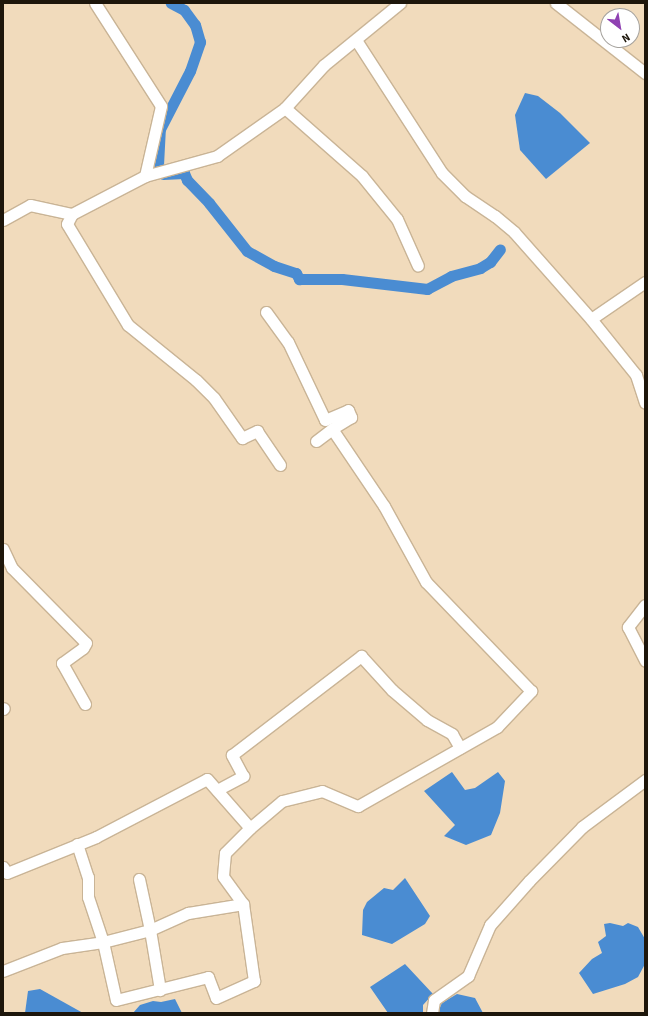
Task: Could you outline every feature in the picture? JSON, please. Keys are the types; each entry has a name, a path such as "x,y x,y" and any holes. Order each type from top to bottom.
{"street":[{"path":"95,3 161,106 145,176"},
{"path":"280,465 257,431 242,438 214,398 196,380 128,325 67,224 72,214 145,176 217,156 285,108 324,65 400,3"},
{"path":"556,3 645,73"},
{"path":"356,40 442,173 465,196 495,216 514,232 591,319 636,375 645,403"},
{"path":"285,108 362,176 397,219 418,266"},
{"path":"3,219 30,205 72,214"},
{"path":"591,319 645,282"},
{"path":"266,312 288,342 325,420 348,410 351,417 316,441"},
{"path":"77,844 88,877 88,897 103,942 116,1000 208,977 216,998 254,981 243,904 223,876 225,853 250,828 282,801 322,792 358,806 497,727 532,691 426,582 384,506 332,429"},
{"path":"3,549 12,568 86,643 83,648 62,663 85,704"},
{"path":"645,605 628,627 645,661"},
{"path":"218,790 242,776 232,755 361,656 392,690 427,720 452,734 460,748"},
{"path":"3,867 8,873 77,844 207,779 250,828"},
{"path":"432,1013 434,1000 468,976 490,925 529,881 582,827 645,780"},
{"path":"139,879 150,930 160,990"},
{"path":"3,971 62,948 103,942 150,930 188,913 243,904"}],"water":[{"path":"525,93 538,96 560,113 590,143 546,179 520,150 515,115"},
{"path":"452,772 465,790 475,788 498,772 505,781 500,813 491,835 466,845 444,836 455,825 424,791"},
{"path":"405,878 430,916 425,924 392,944 362,935 363,910 367,902 384,888 393,890"},
{"path":"610,923 623,926 628,923 638,927 645,939 645,964 638,977 625,984 593,994 579,973 592,959 602,953 598,942 606,936 604,924"},
{"path":"405,964 433,994 423,1005 423,1013 388,1013 370,987"},
{"path":"40,989 83,1013 25,1013 28,991"},
{"path":"457,994 475,998 483,1013 437,1013 442,1003"},
{"path":"175,999 182,1013 133,1013 140,1005 153,1001 161,1002"}],"waterway":[{"path":"158,165 160,129 190,71 200,42 195,25 184,10 171,3"},
{"path":"163,174 184,173 187,180 209,203 247,251 274,266 296,273 299,279 342,279 427,289 451,276 480,268 490,262 500,249"}]}
